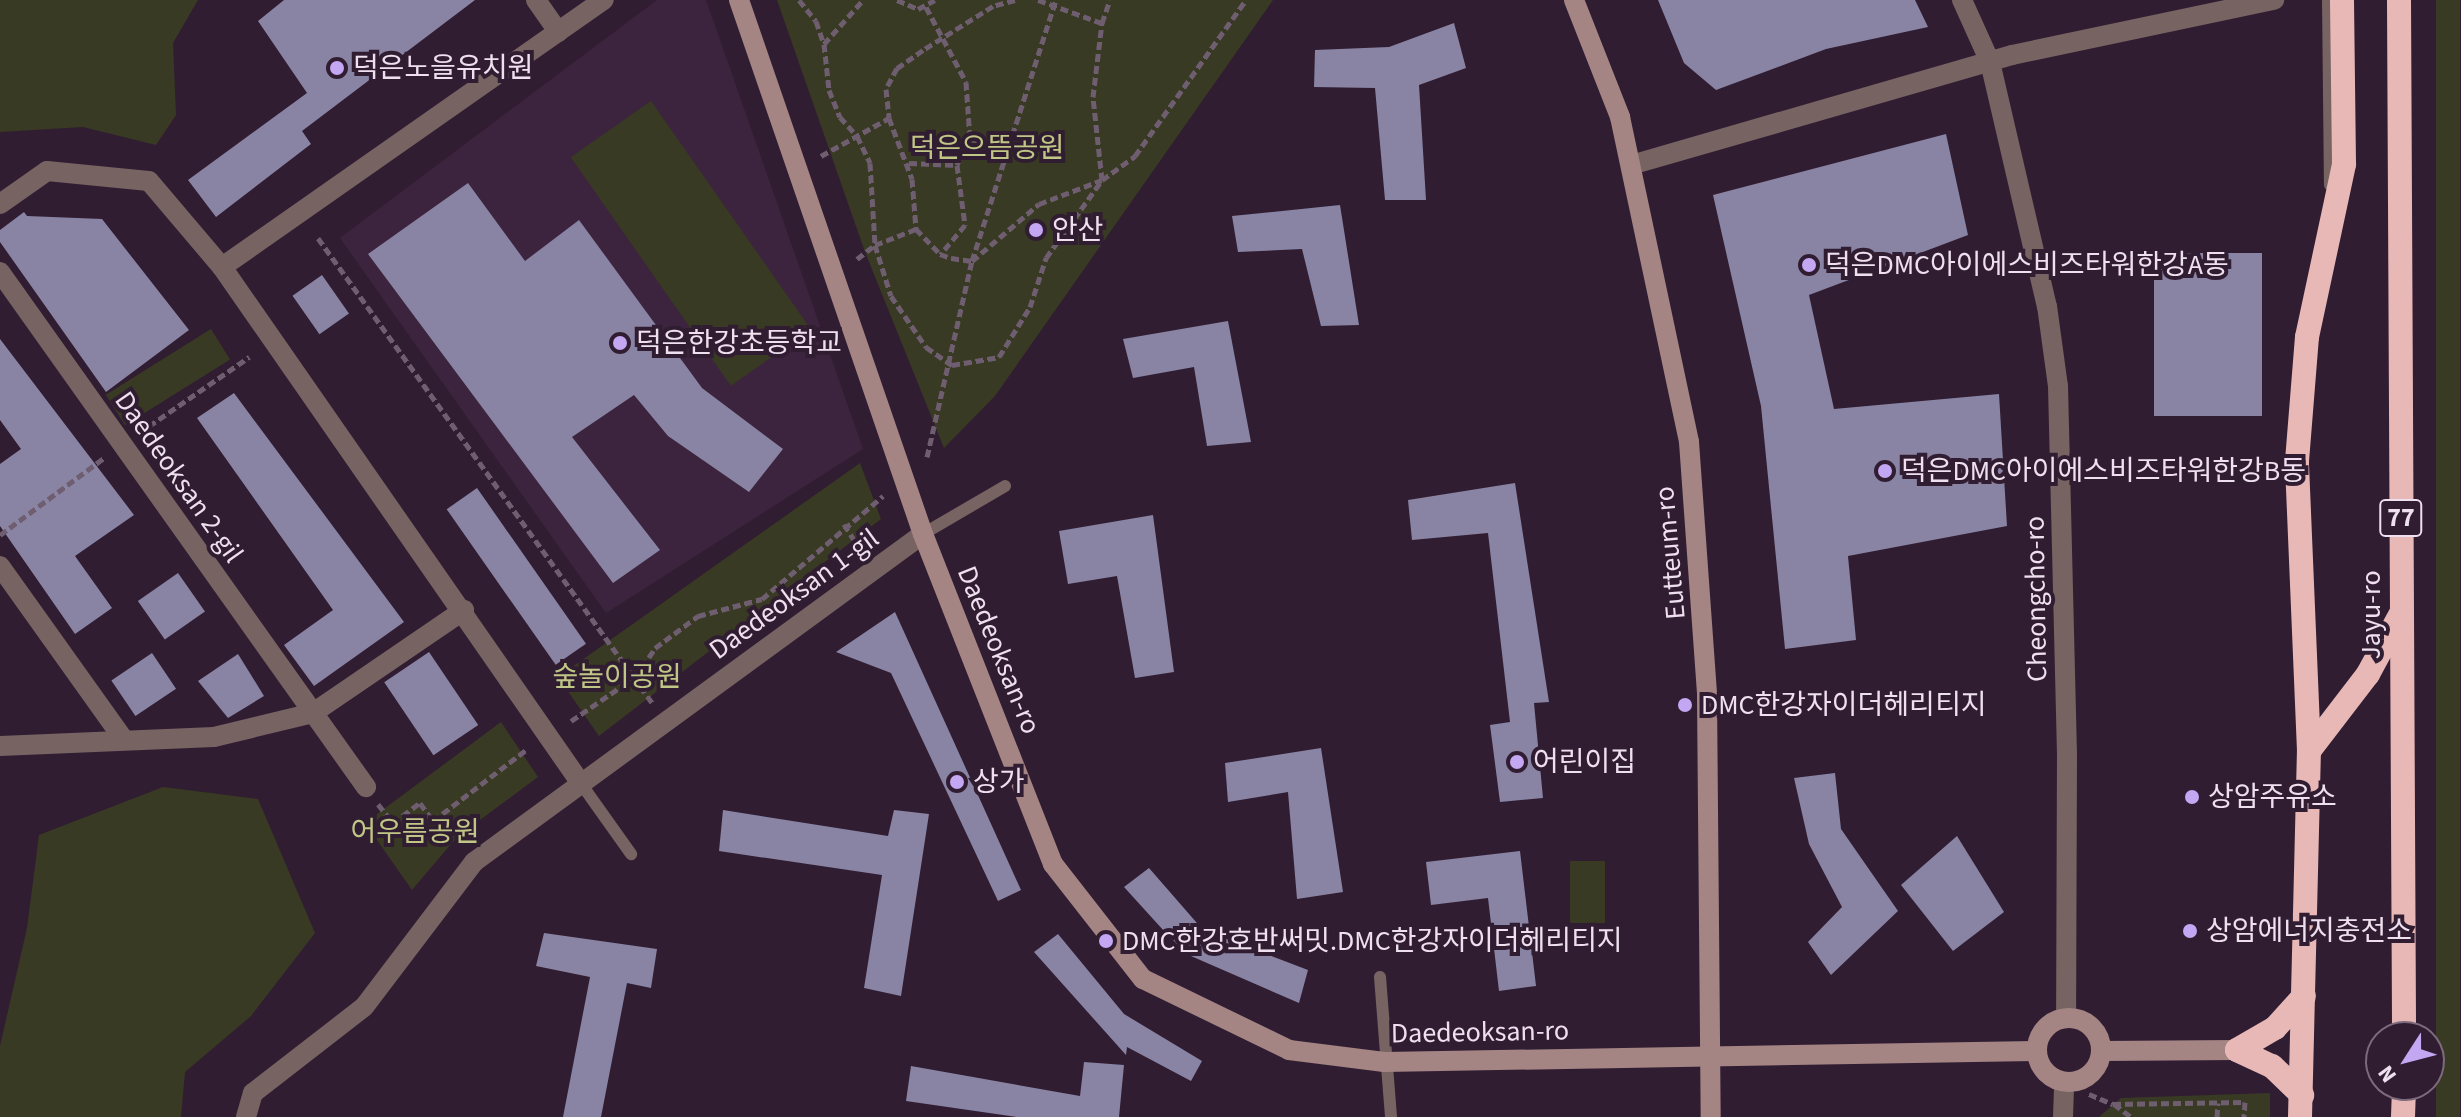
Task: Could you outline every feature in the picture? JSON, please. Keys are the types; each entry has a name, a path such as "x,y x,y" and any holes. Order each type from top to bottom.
{"highway":[{"path":"2301,1106 2309,751 2297,461 2307,337 2344,164 2342,0"},
{"name":"Jayu-ro","path":"2399,0 2404,1021"},
{"path":"2309,751 2368,674 2401,613"},
{"path":"2237,1050 2275,1028 2304,996"},
{"path":"2237,1050 2272,1066 2301,1106"}],"street":[{"path":"536,0 558,32"},
{"path":"222,267 604,0"},
{"name":"Daedeoksan-ro","path":"739,0 923,534 1053,864 1143,979 1289,1050 1384,1062 2037,1051"},
{"name":"Eutteum-ro","path":"1574,0 1620,117 1692,473 1707,695 1711,1117"},
{"name":"Cheongcho-ro","path":"1962,0 1990,62 2047,306 2058,386 2067,739 2066,1018"},
{"path":"1631,165 1990,62 2274,0"},
{"path":"0,204 47,171 149,181 222,267 464,610 582,785"},
{"name":"Daedeoksan 2-gil","path":"0,272 366,787"},
{"name":"Daedeoksan 1-gil","path":"246,1117 253,1093 364,1007 474,862 923,534"},
{"path":"0,566 124,740"},
{"path":"0,746 214,737 313,713 464,610"},
{"path":"2066,1018 2095,1030 2101,1051 2085,1078 2064,1082 2045,1071 2037,1051 2042,1032 2066,1018"},
{"path":"2101,1051 2237,1050"},
{"path":"2063,1117 2064,1082"}],"lane":[{"path":"2328,0 2330,233"},
{"path":"923,534 1005,486"},
{"path":"582,785 631,854"},
{"path":"1380,977 1384,1062 1391,1117"}],"path":[{"path":"799,0 816,21 824,44 829,90 840,117 857,136 875,191 875,245 891,296 913,332 952,365 999,357 1030,307 1046,258 1102,180 1093,97 1102,23 1110,0"},
{"path":"824,44 863,0"},
{"path":"897,0 909,8 926,7 935,0"},
{"path":"972,261 940,254 916,229 909,163 889,118 886,89 897,68 943,36 993,6 1015,0"},
{"path":"1038,0 1056,1 1102,23"},
{"path":"972,261 1039,204 1102,180 1135,156 1246,0"},
{"path":"927,457 952,365 972,261 1006,144 1056,1"},
{"path":"926,7 966,82 970,139 957,165 965,225 940,254"},
{"path":"821,156 889,118"},
{"path":"970,139 1006,144"},
{"path":"909,163 957,165"},
{"path":"857,259 875,245 916,229"},
{"path":"318,238 653,704"},
{"path":"571,721 635,677 655,648 698,616 762,599 844,524 883,496"},
{"path":"844,524 858,546"},
{"path":"366,787 393,823 420,803 433,821 526,750"},
{"path":"2089,1094 2113,1104 2131,1117"},
{"path":"2113,1104 2245,1102 2244,1117"},
{"path":"2217,1117 2218,1103"}],"shaded area":[{"name":"덕은한강초등학교","path":"657,0 706,0 863,449 606,613 340,238"}],"green space":[{"path":"0,0 198,0 173,43 176,115 156,145 83,127 0,132"},
{"name":"덕은으뜸공원","path":"777,0 1273,0 995,396 944,448 865,252"},
{"path":"2436,0 2460,0 2460,1117 2436,1117 2436,1101 2445,1101 2445,1021 2436,1021"},
{"path":"651,101 811,330 731,386 571,157"},
{"path":"211,329 230,360 125,425 106,395"},
{"name":"숲놀이공원","path":"860,463 881,519 599,736 558,677"},
{"name":"어우름공원","path":"501,722 538,777 457,837 412,890 365,823"},
{"path":"163,787 258,799 315,933 251,1016 185,1072 181,1117 0,1117 0,1046 27,928 39,835"},
{"path":"1570,861 1605,861 1605,923 1570,923"},
{"path":"2270,1093 2270,1117 2099,1117 2121,1098"}],"building":[{"name":"덕은노을유치원","path":"284,0 475,0 302,131 311,144 216,217 188,180 307,93 258,21"},
{"path":"1658,0 1915,0 1928,27 1826,49 1716,90 1684,63"},
{"path":"1454,23 1466,68 1419,85 1426,200 1385,200 1375,88 1314,87 1315,50 1389,47"},
{"path":"1946,134 1968,235 1809,295 1834,409 1999,394 2007,526 1848,556 1856,640 1785,649 1761,406 1713,195"},
{"path":"468,183 525,261 579,220 702,388 783,449 749,492 668,436 634,395 572,437 660,550 613,583 368,254"},
{"path":"1340,205 1359,325 1321,326 1302,249 1238,252 1232,216"},
{"path":"24,212 27,216 102,219 189,330 106,392 0,242 0,230"},
{"path":"2154,253 2262,253 2262,416 2154,416"},
{"path":"322,275 349,314 319,334 293,296"},
{"path":"1228,321 1251,442 1207,446 1194,367 1133,378 1123,339"},
{"path":"0,339 134,515 75,556 112,608 75,634 0,526 0,464 21,449 0,420"},
{"path":"234,393 404,622 314,686 284,645 333,610 197,418"},
{"path":"1515,483 1549,702 1534,703 1543,798 1500,802 1490,725 1510,722 1488,533 1412,540 1408,500"},
{"path":"477,488 586,644 556,665 447,509"},
{"path":"1153,515 1174,672 1135,678 1117,576 1068,584 1059,531"},
{"path":"178,573 205,612 165,640 138,601"},
{"name":"상가","path":"895,612 1021,890 998,901 891,673 836,652"},
{"path":"429,652 478,725 433,755 384,682"},
{"path":"152,653 176,689 135,716 111,680"},
{"path":"238,654 264,696 228,718 198,681"},
{"path":"1321,748 1343,892 1297,899 1288,792 1228,802 1225,763"},
{"path":"1835,773 1841,829 1898,911 1831,975 1808,942 1842,907 1809,844 1794,778"},
{"path":"723,810 888,836 894,810 929,814 901,996 864,988 882,875 719,851"},
{"path":"1957,836 2004,912 1953,951 1901,885"},
{"path":"1520,851 1536,986 1499,991 1488,898 1431,905 1426,862"},
{"path":"1149,868 1203,930 1308,970 1299,1003 1184,953 1124,887"},
{"path":"544,933 657,949 651,988 627,983 601,1117 563,1117 590,977 536,966"},
{"path":"1058,934 1124,1014 1202,1061 1191,1081 1127,1047 1126,1055 1034,952"},
{"path":"1084,1062 1124,1065 1119,1117 1017,1117 906,1101 911,1066 1080,1096"}],"place":[{"name":"덕은노을유치원","path":"337,68"},
{"name":"안산","path":"1036,230"},
{"name":"덕은DMC아이에스비즈타워한강A동","path":"1809,265"},
{"name":"덕은한강초등학교","path":"620,343"},
{"name":"덕은DMC아이에스비즈타워한강B동","path":"1885,471"},
{"name":"DMC한강자이더헤리티지","path":"1685,705"},
{"name":"어린이집","path":"1517,762"},
{"name":"상가","path":"957,782"},
{"name":"상암주유소","path":"2192,797"},
{"name":"상암에너지충전소","path":"2190,931"},
{"name":"DMC한강호반써밋.DMC한강자이더헤리티지","path":"1106,941"}]}
